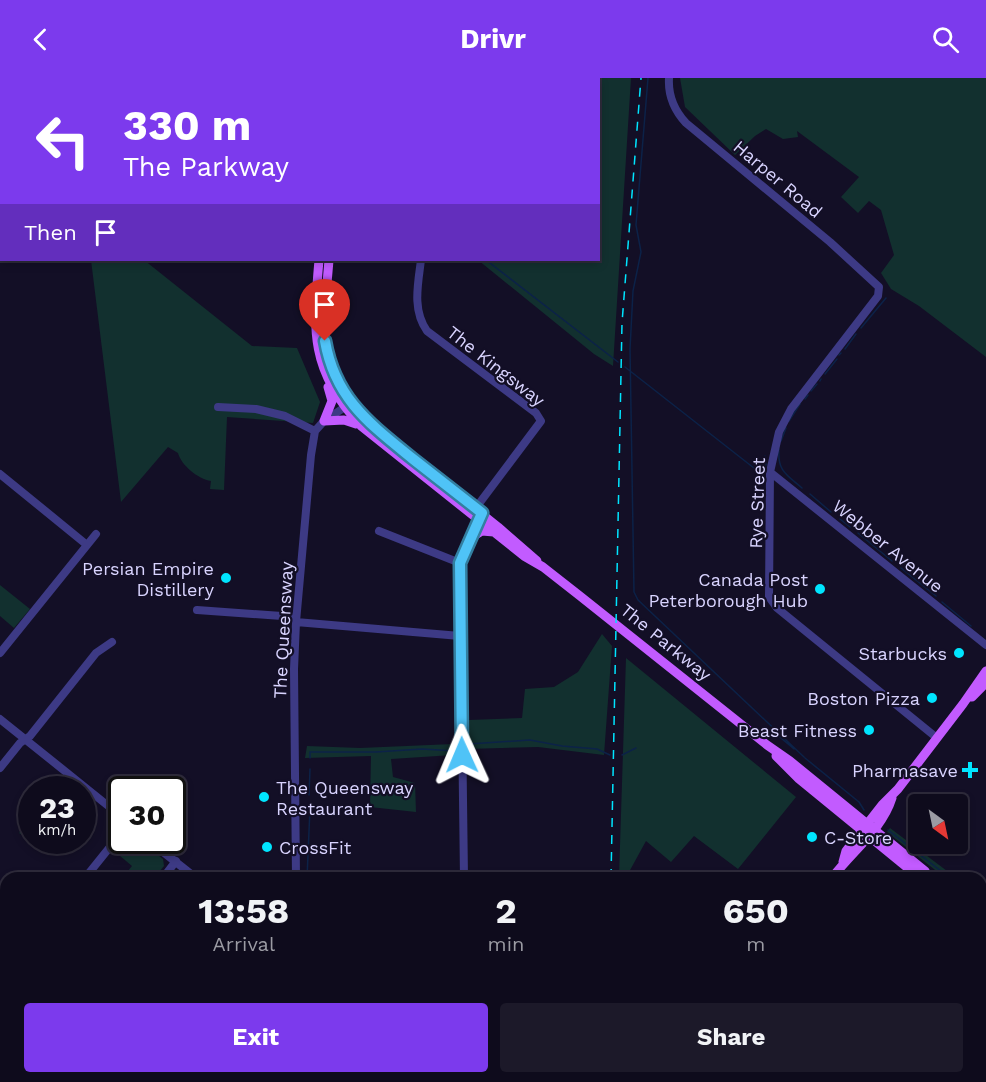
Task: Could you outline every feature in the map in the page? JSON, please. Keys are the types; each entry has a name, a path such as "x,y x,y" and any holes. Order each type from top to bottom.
{"main road":[{"name":"The Parkway","path":"320,261 315,322 316,343 324,369 361,426 531,554 543,567"},
{"name":"The Parkway","path":"329,261 324,318 325,341 334,372 348,405 477,514 494,532 524,556 543,567 767,745 799,778 926,872"},
{"path":"324,369 332,398 331,407 324,421 344,420 361,426"},
{"path":"469,539 482,531 494,532"},
{"path":"836,872 843,862 846,851 868,830 882,805 893,796 963,705 986,671"},
{"path":"963,705 986,683"},
{"name":"The Parkway","path":"868,830 914,872"}],"street":[{"name":"Harper Road","path":"669,78 669,90 674,106 686,123 875,282 879,287 878,296"},
{"name":"The Kingsway","path":"421,261 416,302 422,324 428,332 536,414 541,421 477,514 460,563 464,872"},
{"name":"Rye Street","path":"878,296 791,409 778,432 770,472 769,597 777,608 938,738"},
{"path":"218,407 256,410 285,416 315,431 324,421 348,405"},
{"name":"The Queensway","path":"296,872 294,669 296,620 315,431"},
{"name":"Webber Avenue","path":"770,472 986,645"},
{"path":"0,474 87,545"},
{"path":"379,531 460,563"},
{"path":"0,653 96,534"},
{"path":"196,610 460,636"},
{"path":"0,768 20,743 26,740 96,653 112,642"},
{"path":"0,719 108,806"},
{"path":"90,872 108,849"},
{"path":"167,854 189,872"},
{"path":"168,872 176,861"}],"green space":[{"path":"600,78 631,78 613,366 594,354 479,261 600,261"},
{"path":"680,78 986,78 986,357 919,306 891,289 881,273 894,255 881,210 869,201 858,213 841,197 859,177 797,131 798,137 783,139 766,129 735,155 685,107"},
{"path":"91,261 145,261 252,346 297,348 320,402 313,423 227,417 224,490 210,489 211,481 191,471 178,453 168,447 121,502"},
{"path":"0,585 30,609 14,628 0,616"},
{"path":"602,634 612,646 604,755 538,747 467,749 469,720 522,718 525,689 554,687 578,672"},
{"path":"626,658 796,797 738,869 694,836 671,862 646,841 629,872 619,872"},
{"path":"453,744 453,755 391,759 393,777 415,783 416,812 370,807 371,756 305,758 307,746 360,748"},
{"path":"890,828 908,842 908,849 887,832"},
{"path":"118,854 156,854 163,859 164,866 159,872 127,872 132,866"},
{"path":"915,854 924,854 948,872 938,872"},
{"path":"311,871 455,871 455,872"}],"waterway":[{"path":"648,78 636,225 641,252 633,291 630,349 634,592 638,600 804,757"},
{"path":"487,261 618,362"},
{"path":"861,328 886,298"},
{"path":"845,349 856,334"},
{"path":"825,374 837,359"},
{"path":"625,367 759,472 766,465 765,456"},
{"path":"811,391 817,384"},
{"path":"805,399 808,395"},
{"path":"789,421 800,404"},
{"path":"781,441 786,428"},
{"path":"779,449 781,468 802,488"},
{"path":"810,494 831,512"},
{"path":"840,519 850,527"},
{"path":"858,533 892,561"},
{"path":"901,568 936,596"},
{"path":"942,602 971,626"},
{"path":"792,747 775,733 794,749"},
{"path":"469,744 530,740 597,749 610,755"},
{"path":"622,755 636,748"},
{"path":"310,758 310,752 422,749 456,751"},
{"path":"805,758 859,802 864,810"},
{"path":"309,795 310,769"},
{"path":"307,872 310,808"},
{"path":"888,830 942,872"}],"railway":[{"path":"611,872 622,323 641,78"}],"place":[{"name":"Persian Empire Distillery","path":"226,578"},
{"name":"Canada Post Peterborough Hub","path":"820,589"},
{"name":"Starbucks","path":"959,653"},
{"name":"Boston Pizza","path":"932,698"},
{"name":"Beast Fitness","path":"869,730"},
{"name":"Pharmasave","path":"970,770"},
{"name":"The Queensway Restaurant","path":"264,797"},
{"name":"C-Store","path":"812,837"},
{"name":"CrossFit","path":"267,847"}],"route":[{"path":"325,341 334,372 357,411 482,513 460,563 462,755"}]}
